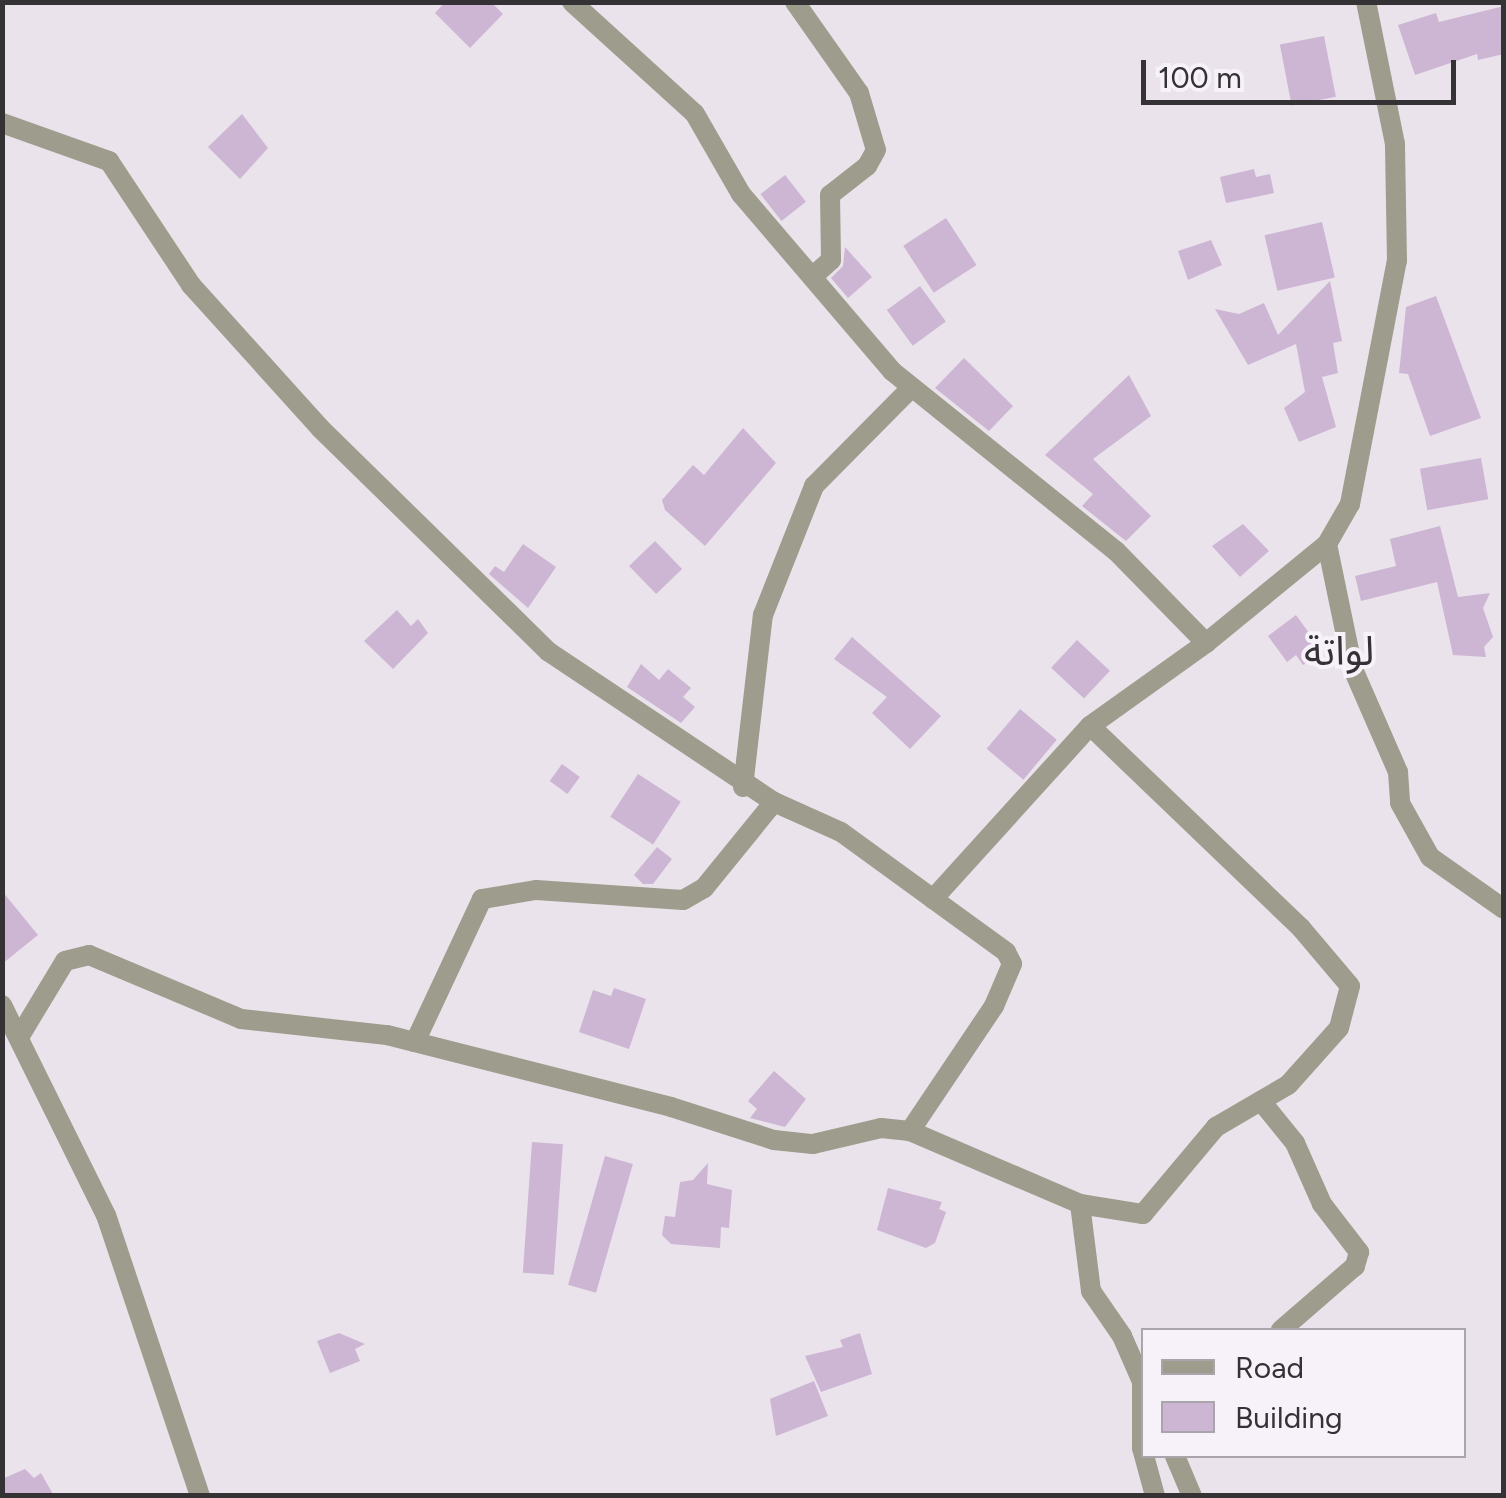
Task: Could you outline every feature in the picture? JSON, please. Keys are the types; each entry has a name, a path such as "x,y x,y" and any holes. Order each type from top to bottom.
{"street":[{"path":"572,2 695,114 741,194 911,388 1116,551 1206,643"},
{"path":"795,2 859,93 876,150 867,166 830,195 831,260 812,278"},
{"path":"933,899 1090,726 1206,643 1327,544 1350,504 1397,260 1396,144 1366,2"},
{"path":"2,122 109,161 181,272 320,428 567,667 742,787 824,822 1006,952 1011,976 910,1131"},
{"path":"742,787 763,615 814,486 911,388"},
{"path":"1327,544 1353,669 1398,772 1400,803 1430,857 1504,909"},
{"path":"20,1034 65,961 89,954 241,1019 415,1042 774,1140 812,1144 881,1128 910,1131 1080,1204 1143,1214 1216,1127 1288,1085 1339,1028 1350,1001 1348,978 1090,726"},
{"path":"415,1042 482,899 536,890 684,900 704,888 774,802"},
{"path":"2,1006 20,1034 106,1215 200,1496"},
{"path":"1261,1101 1295,1143 1322,1204 1359,1252 1354,1266 1283,1328"},
{"path":"1080,1204 1091,1291 1122,1336 1141,1382"},
{"path":"1145,1458 1155,1496"},
{"path":"1175,1458 1192,1496"}],"building":[{"path":"445,2 491,2 503,14 470,48 435,13"},
{"path":"1504,6 1504,54 1478,60 1477,54 1415,75 1398,25 1436,13 1439,22"},
{"path":"1324,36 1336,97 1292,105 1280,45"},
{"path":"242,114 268,148 240,179 208,147"},
{"path":"1254,169 1256,177 1270,174 1274,193 1226,203 1220,177"},
{"path":"785,175 806,202 782,221 761,194"},
{"path":"946,218 976,265 934,293 903,246"},
{"path":"1322,222 1335,278 1277,291 1265,235"},
{"path":"1211,240 1222,265 1188,280 1178,251"},
{"path":"845,247 872,277 848,298 831,278 843,266"},
{"path":"1330,281 1342,341 1333,343 1338,373 1322,377 1336,427 1299,442 1284,408 1305,392 1296,344 1248,365 1215,309 1239,314 1264,303 1278,335"},
{"path":"920,286 946,322 913,346 887,310"},
{"path":"1436,296 1481,418 1430,436 1408,374 1399,373 1406,307"},
{"path":"964,358 1013,406 989,431 935,388"},
{"path":"1129,375 1151,416 1093,459 1151,516 1126,541 1082,506 1093,494 1045,455"},
{"path":"743,428 776,463 705,546 665,510 662,500 693,465 704,475"},
{"path":"1481,458 1488,499 1427,510 1420,469"},
{"path":"1243,524 1269,551 1240,577 1212,546"},
{"path":"1440,526 1458,597 1490,593 1483,608 1493,637 1484,647 1486,657 1453,655 1437,582 1361,601 1355,576 1396,566 1390,539"},
{"path":"655,541 682,569 656,594 629,566"},
{"path":"523,544 556,567 528,608 489,574 495,566 504,572"},
{"path":"397,610 411,626 418,619 428,633 393,669 364,641"},
{"path":"1296,615 1322,651 1303,665 1296,655 1287,662 1268,636"},
{"path":"852,637 941,716 910,749 872,713 887,697 834,659"},
{"path":"1077,640 1110,671 1084,698 1051,668"},
{"path":"641,664 659,680 668,669 691,688 683,697 695,707 681,723 627,687"},
{"path":"1020,709 1057,740 1023,780 987,749"},
{"path":"562,764 580,777 567,794 550,781"},
{"path":"638,774 681,802 653,845 610,817"},
{"path":"657,847 672,859 653,884 643,884 634,875"},
{"path":"2,891 38,935 2,964"},
{"path":"614,988 646,999 629,1049 579,1032 593,990 611,996"},
{"path":"774,1071 806,1099 785,1127 750,1118 757,1109 748,1101"},
{"path":"532,1142 563,1144 554,1275 523,1273"},
{"path":"605,1156 633,1164 596,1293 568,1285"},
{"path":"708,1163 707,1184 732,1190 729,1228 721,1227 720,1248 671,1244 662,1235 665,1216 675,1217 680,1182 693,1180"},
{"path":"888,1188 942,1202 939,1209 946,1212 935,1243 926,1248 877,1230"},
{"path":"339,1333 365,1344 355,1349 360,1361 330,1373 317,1341"},
{"path":"860,1333 872,1374 821,1392 805,1356 843,1347 840,1340"},
{"path":"814,1381 828,1416 776,1436 770,1399"},
{"path":"25,1469 34,1478 41,1473 54,1496 2,1496 2,1479"}],"district":[{"name":"لواتة","path":"1339,651"}]}
